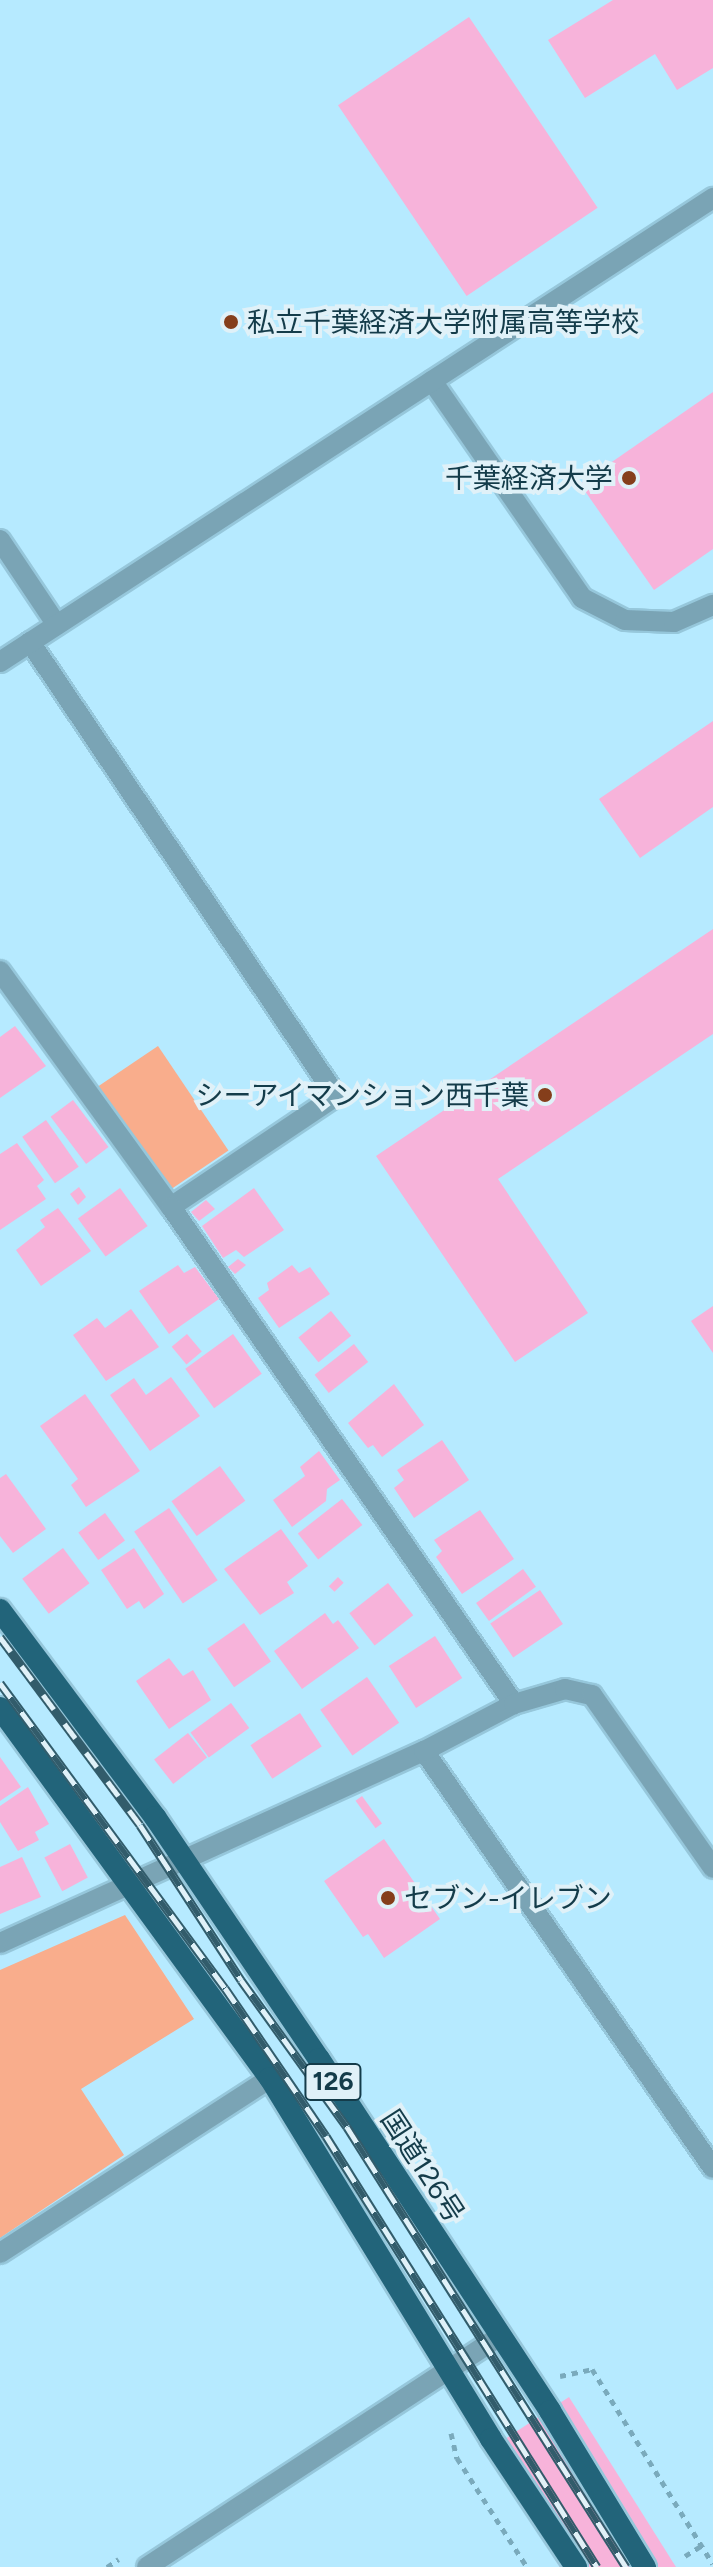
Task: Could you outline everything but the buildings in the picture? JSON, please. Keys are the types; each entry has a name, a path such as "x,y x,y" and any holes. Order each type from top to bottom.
{"highway":[{"name":"国道126号","path":"0,1610 155,1817 181,1860 319,2059 645,2567"},
{"name":"126","path":"0,1708 133,1884 270,2078 576,2567"}],"street":[{"path":"0,662 713,198"},
{"path":"432,381 582,598 625,620 674,622 713,605"},
{"path":"0,540 57,625"},
{"path":"30,642 336,1096 171,1207"},
{"path":"0,971 171,1207 514,1704"},
{"path":"0,1943 424,1751 514,1704 565,1689 592,1695 713,1868"},
{"path":"424,1751 713,2168"},
{"path":"0,2253 270,2078"},
{"path":"147,2567 498,2337"}],"path":[{"path":"449,2427 457,2458 527,2567"},
{"path":"685,2556 702,2546"},
{"path":"107,2567 132,2550"}],"shaded area":[{"path":"158,1046 228,1150 165,1193 95,1088"},
{"path":"125,1915 194,2019 81,2089 124,2155 0,2238 0,1970"}],"railway":[{"path":"0,1637 140,1825 241,1980 347,2127 626,2567"},
{"path":"0,1683 225,1988 326,2136 597,2567"}],"place":[{"name":"私立千葉経済大学附属高等学校","path":"231,322"},
{"name":"千葉経済大学","path":"629,478"},
{"name":"シーアイマンション西千葉","path":"545,1095"},
{"name":"セブン-イレブン","path":"388,1898"}]}
